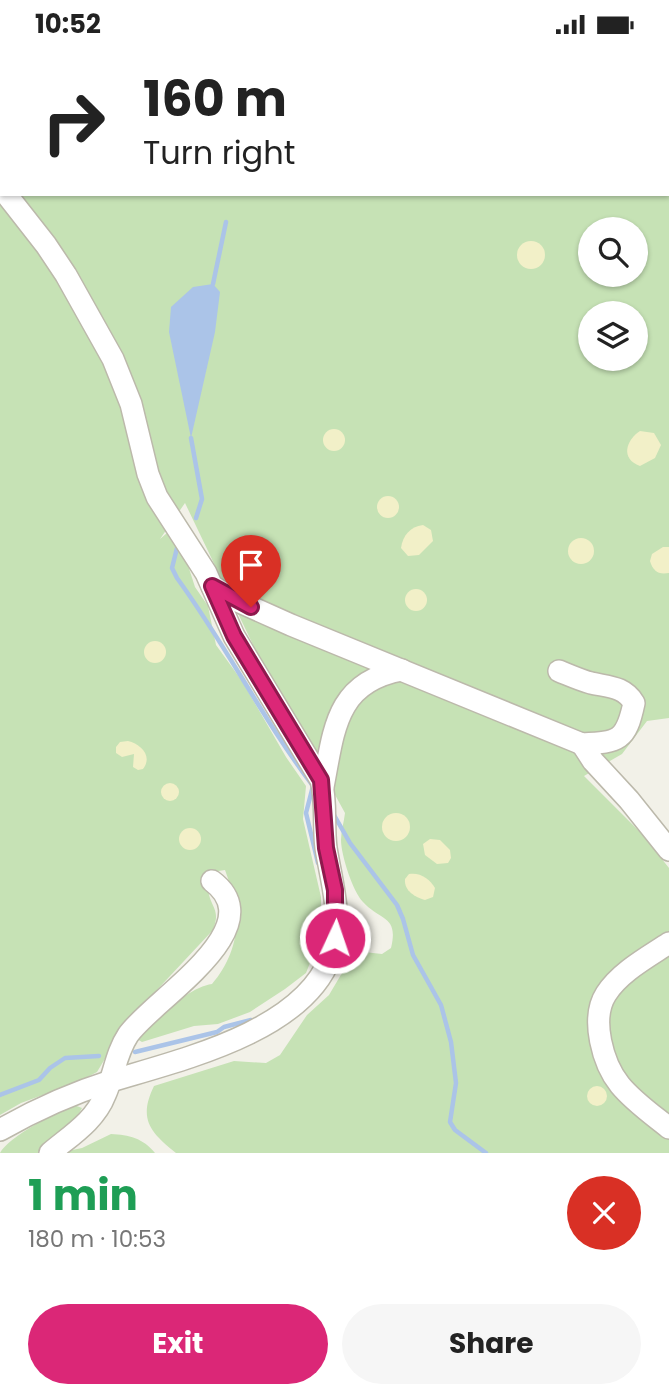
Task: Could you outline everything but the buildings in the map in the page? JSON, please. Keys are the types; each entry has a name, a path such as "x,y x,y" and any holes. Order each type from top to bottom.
{"street":[{"path":"8,196 66,275 113,359 131,404 148,474 157,497 212,586 234,636 323,787"},
{"path":"212,586 233,599 291,625 582,744 612,742 622,736 634,703 629,695 617,688 592,683 559,671"},
{"path":"0,1131 63,1099 239,1038 277,1019 310,992 330,960 337,921 335,890 326,848 323,787 331,738 341,709 353,694 369,681 402,670"},
{"path":"582,744 593,761 669,850"},
{"path":"50,1153 93,1116 105,1097 118,1054 129,1033 201,964 225,935 229,904 221,888 212,881"},
{"path":"669,943 622,976 607,992 598,1017 604,1050 619,1084 669,1128"}],"green space":[{"path":"0,196 669,196 669,718 647,721 622,754 584,776 642,834 669,868 669,932 623,968 596,1043 669,1135 669,1153 176,1153 153,1131 147,1116 147,1107 154,1086 234,1061 266,1063 280,1055 307,1015 329,995 355,951 382,954 391,948 393,937 390,924 369,908 355,890 343,855 341,837 345,813 257,653 185,503 160,539 167,533 172,535 184,553 195,587 208,606 216,645 242,681 306,786 303,819 321,897 321,924 317,945 306,973 285,989 250,1012 218,1024 194,1026 142,1042 137,1039 162,1014 193,991 212,984 229,958 235,938 235,902 225,870 212,872 208,888 216,913 213,930 127,1022 97,1072 21,1103 0,1115"},
{"path":"669,949 669,1117 625,1079 609,1042 606,1020 611,998"},
{"path":"74,1105 82,1108 77,1117 41,1153 0,1153 22,1133"},
{"path":"111,1134 135,1138 155,1153 58,1153 82,1148"}],"sand":[{"path":"531,241 541,245 545,255 541,265 531,269 521,265 517,255 521,245"},
{"path":"334,429 342,432 345,440 342,448 334,451 326,448 323,440 326,432"},
{"path":"640,431 654,433 661,445 655,458 640,466 630,459 627,449 631,439"},
{"path":"384,496 392,496 399,503 399,511 392,518 384,518 377,511 377,503"},
{"path":"423,525 431,530 433,541 419,555 408,556 401,548 403,539 408,532"},
{"path":"581,538 590,542 594,551 590,560 581,564 572,560 568,551 572,542"},
{"path":"663,547 669,547 669,573 656,571 650,561 652,554"},
{"path":"416,589 424,592 427,600 424,608 416,611 408,608 405,600 408,592"},
{"path":"155,641 163,644 166,652 163,660 155,663 147,660 144,652 147,644"},
{"path":"128,741 144,751 147,760 143,769 133,767 134,754 122,757 116,753 120,742"},
{"path":"166,783 174,783 179,792 177,799 166,801 161,796 161,788"},
{"path":"396,813 406,817 410,827 406,837 396,841 386,837 382,827 386,817"},
{"path":"186,828 194,828 201,835 201,843 194,850 186,850 179,843 179,835"},
{"path":"430,839 440,840 450,850 451,858 448,863 437,864 425,855 423,844"},
{"path":"409,874 421,875 430,882 435,888 433,897 425,900 411,893 405,883"},
{"path":"597,1086 604,1089 607,1096 604,1103 597,1106 590,1103 587,1096 590,1089"}],"water":[{"path":"213,284 220,292 215,332 191,438 169,332 171,307 193,287"}],"waterway":[{"path":"213,284 226,222"},
{"path":"191,438 202,499 196,518"},
{"path":"178,544 172,568 177,578 313,786"},
{"path":"313,786 306,813 318,863"},
{"path":"334,815 350,843 397,905 413,955 441,1005 451,1042 456,1083 450,1122 455,1130 486,1153"},
{"path":"321,950 326,924"},
{"path":"135,1052 217,1032 224,1027 251,1020"},
{"path":"0,1095 39,1080 65,1058 99,1056"}],"route":[{"path":"251,607 212,586 234,636 321,780 326,848 337,904 335,938"}]}
